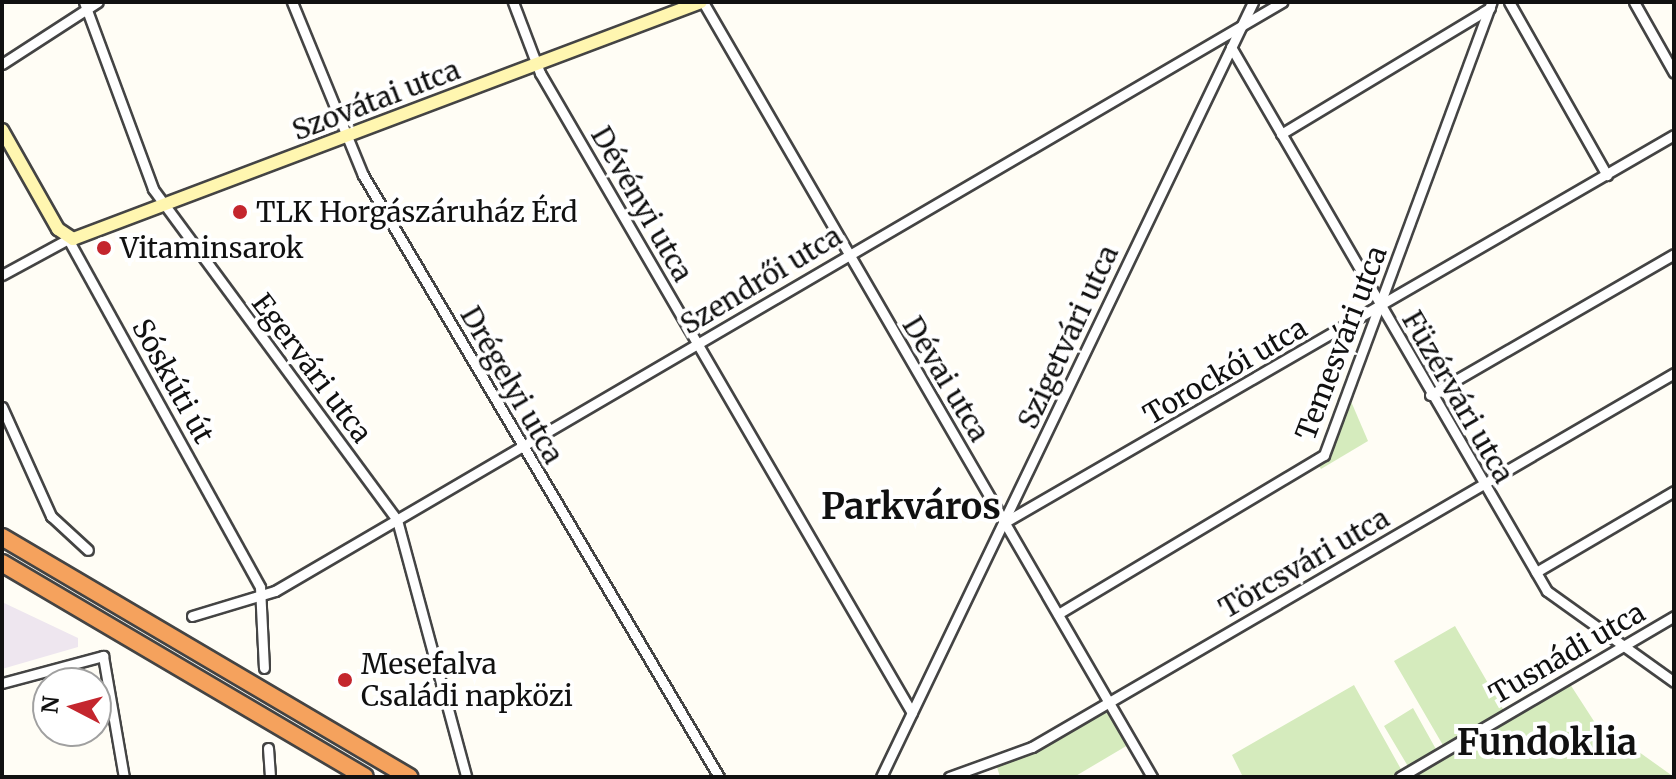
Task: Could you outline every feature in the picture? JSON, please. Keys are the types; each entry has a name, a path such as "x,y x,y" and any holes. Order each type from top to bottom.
{"highway":[{"path":"2,537 410,777"},
{"path":"2,563 365,777"}],"street":[{"path":"2,64 86,6 98,2"},
{"name":"Drégelyi utca","path":"292,2 344,137 522,448 719,777"},
{"name":"Dévényi utca","path":"513,2 536,65 695,345 912,713"},
{"name":"Szovátai utca","path":"68,239 165,208 702,2"},
{"name":"Dévai utca","path":"702,2 1152,777"},
{"name":"Szigetvári utca","path":"881,777 1253,2"},
{"name":"Szendrői utca","path":"192,616 262,596 397,520 1282,2"},
{"path":"1509,2 1607,175"},
{"path":"1634,2 1674,73"},
{"path":"1281,134 1491,5"},
{"name":"Temesvári utca","path":"1058,614 1313,467 1328,447 1491,5"},
{"name":"Egervári utca","path":"86,6 165,208 397,520 466,776"},
{"name":"Füzérvári utca","path":"1231,47 1430,395 1557,603 1674,682"},
{"name":"Sóskúti út","path":"2,130 68,239 262,596 264,668"},
{"name":"Torockói utca","path":"1005,522 1674,135"},
{"path":"2,275 68,239"},
{"path":"1430,395 1674,254"},
{"name":"Törcsvári utca","path":"949,777 1002,762 1674,373"},
{"path":"2,407 51,516 88,550"},
{"path":"1536,572 1674,491"},
{"name":"Tusnádi utca","path":"1400,777 1674,616"},
{"path":"2,683 94,653 108,660 124,777"},
{"path":"268,748 270,777"}],"shaded area":[{"path":"2,602 78,638 78,647 2,669"}],"green space":[{"path":"1350,399 1368,441 1321,469 1318,465"},
{"path":"1455,626 1507,716 1568,681 1610,746 1618,737 1674,777 1243,777 1232,755 1354,685 1402,771 1409,768 1384,726 1413,708 1437,751 1444,747 1394,661"},
{"path":"1106,706 1128,745 1074,777 1000,777 997,767"}],"place":[{"name":"TLK Horgászáruház Érd","path":"240,212"},
{"name":"Vitaminsarok","path":"104,248"},
{"name":"Mesefalva Családi napközi","path":"345,680"}],"district":[{"name":"Parkváros","path":"911,507"},
{"name":"Fundoklia","path":"1547,743"}]}
